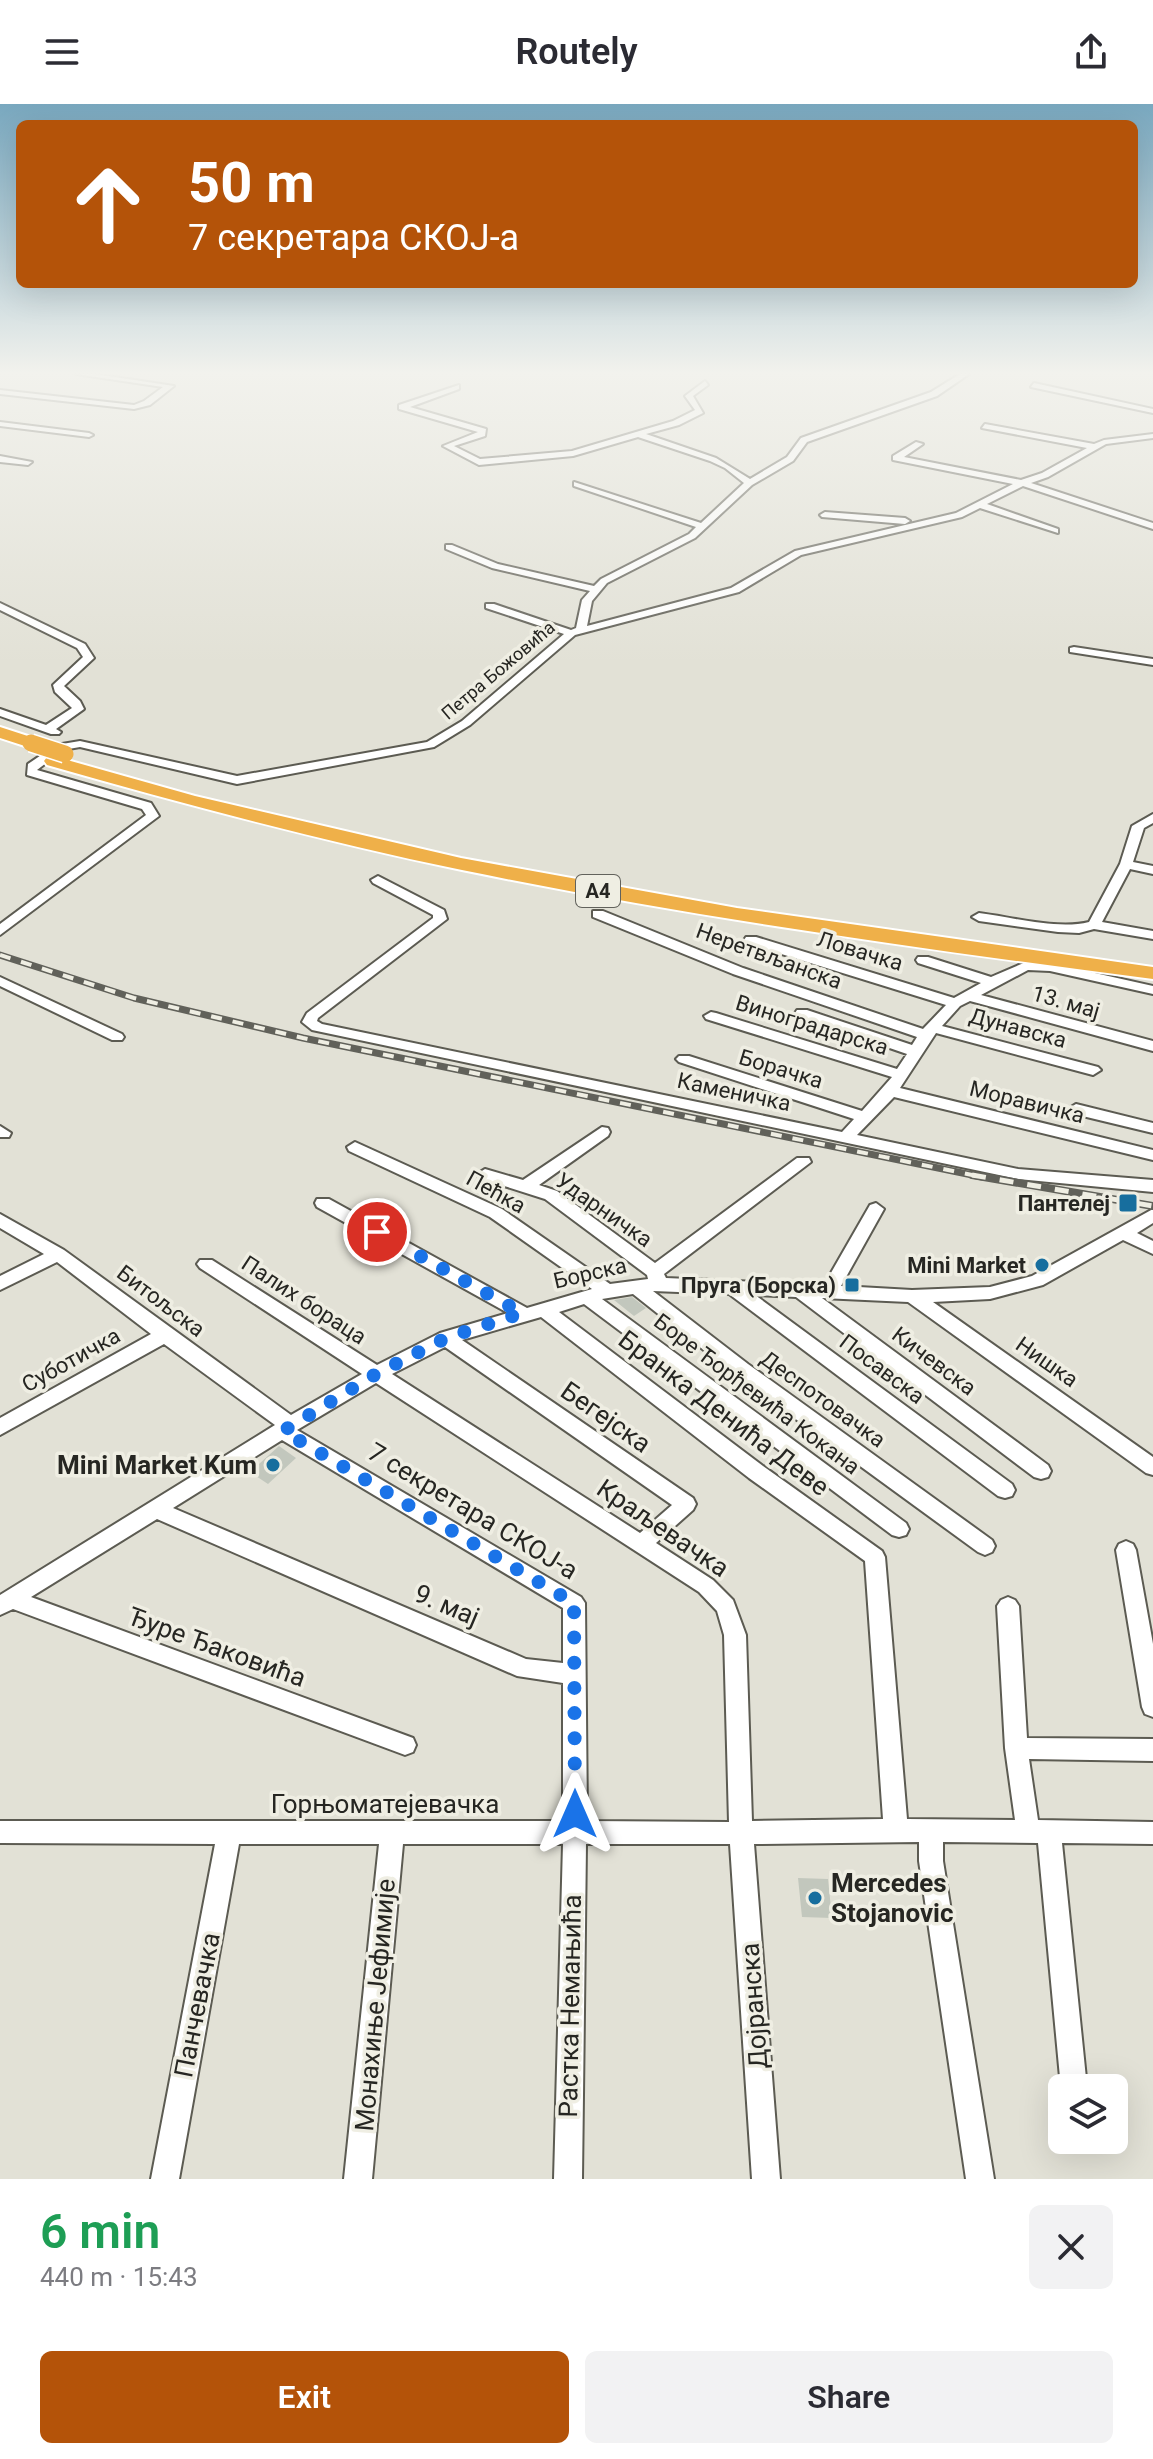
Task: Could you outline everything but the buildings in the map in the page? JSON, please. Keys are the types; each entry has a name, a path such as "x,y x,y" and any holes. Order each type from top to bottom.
{"highway":[{"name":"A4","path":"0,732 26,747"},
{"name":"A4","path":"0,744 62,753 302,819 454,852 730,903 1153,961"},
{"name":"A4","path":"62,753 279,824 512,875 771,919 1153,973"}],"street":[{"path":"734,471 749,483"},
{"path":"490,606 576,630 587,600 604,581 692,536 749,483 770,471"},
{"path":"961,471 1022,483 1153,526"},
{"name":"Петра Божовића","path":"62,753 99,746 211,777 237,780 413,750 438,741 466,723 576,630 735,590 798,553 959,515 1052,471"},
{"path":"577,484 701,526"},
{"path":"980,505 1055,531"},
{"path":"825,515 926,522"},
{"path":"449,547 495,566 595,589"},
{"path":"0,606 81,646 87,652 89,658 58,685 59,690 76,703 78,709 48,729"},
{"path":"1074,650 1153,662"},
{"path":"0,712 64,738 62,753 34,765 31,772 147,806 153,816 0,931"},
{"path":"1094,925 1126,864 1138,826 1153,818"},
{"path":"1126,864 1153,870"},
{"name":"Каменичка","path":"378,880 439,913 440,919 312,1016 310,1023 393,1044 1018,1174 1153,1186"},
{"name":"Неретвљанска","path":"598,914 738,971 929,1031"},
{"path":"979,917 1058,928 1079,929 1094,925 1153,935"},
{"name":"Ловачка","path":"751,940 962,1000"},
{"path":"923,960 992,982"},
{"path":"846,1137 891,1091 929,1031 962,1000 1021,968 1033,966 1079,972 1153,990"},
{"path":"0,981 117,1037"},
{"name":"13. мај","path":"962,1000 1153,1046"},
{"path":"802,1013 914,1051"},
{"name":"Виноградарска","path":"711,1016 900,1075"},
{"name":"Дунавска","path":"929,1031 1093,1070"},
{"name":"Борачка","path":"684,1059 866,1118"},
{"name":"Моравичка","path":"891,1091 1153,1155"},
{"path":"1076,1109 1153,1128"},
{"name":"Ударничка","path":"527,1186 602,1132"},
{"name":"Пећка","path":"355,1147 496,1213 607,1291"},
{"path":"657,1278 803,1162"},
{"name":"Ударничка","path":"485,1174 551,1195 657,1278"},
{"path":"323,1203 522,1313"},
{"path":"830,1290 876,1209"},
{"name":"Борска","path":"6,1603 376,1374 446,1338 522,1313 607,1291 636,1287 657,1278 912,1296 990,1293 1037,1281 1153,1215"},
{"name":"Битољска","path":"0,1220 58,1254 287,1428"},
{"path":"1123,1233 1153,1248"},
{"path":"0,1284 58,1254"},
{"name":"Палих бораца","path":"206,1264 376,1374"},
{"name":"Посавска","path":"729,1285 1005,1490"},
{"name":"Деспотовачка","path":"636,1287 741,1369 985,1546"},
{"name":"Кичевска","path":"798,1290 1041,1471"},
{"name":"Нишка","path":"912,1296 1153,1467"},
{"name":"Боре Ђорђевића Кокана","path":"587,1297 899,1529"},
{"name":"Бранка Денића Деве","path":"543,1309 756,1472 875,1557 896,1830"},
{"name":"Суботичка","path":"0,1427 165,1335"},
{"name":"Бегејска","path":"446,1338 686,1504 642,1544"},
{"name":"Краљевачка","path":"376,1374 706,1586 726,1606 735,1635 741,1833"},
{"name":"7 секретара СКОЈ-а","path":"287,1428 574,1603 574,1674"},
{"name":"9. мај","path":"155,1509 525,1669 574,1674"},
{"path":"1126,1550 1153,1707"},
{"name":"Ђуре Ђаковића","path":"6,1603 405,1745"},
{"path":"1008,1606 1016,1748 1039,1831 1072,2074"},
{"path":"574,1674 574,1832"},
{"path":"1016,1748 1153,1750"},
{"path":"931,1830 931,1861 980,2179"},
{"name":"Горњоматејевачка","path":"0,1833 931,1830 1153,1833"},
{"name":"Монахиње Јефимије","path":"358,2179 392,1831"},
{"name":"Панчевачка","path":"165,2179 229,1832"},
{"name":"Растка Немањића","path":"568,2179 574,1832"},
{"name":"Дојранска","path":"741,1833 766,2179"}],"railway":[{"path":"0,955 134,998 303,1038 973,1175"},
{"path":"973,1175 1153,1206"},
{"path":"973,1175 982,1177"}],"place":[{"name":"Пантелеј","path":"1128,1203"},
{"name":"Mini Market","path":"1042,1265"},
{"name":"Пруга (Борска)","path":"852,1285"},
{"name":"Mini Market Kum","path":"273,1465"},
{"name":"Mercedes Stojanovic","path":"815,1898"}],"route":[{"path":"377,1232 522,1313 446,1338 376,1374 283,1431 574,1603 575,1814"}]}
